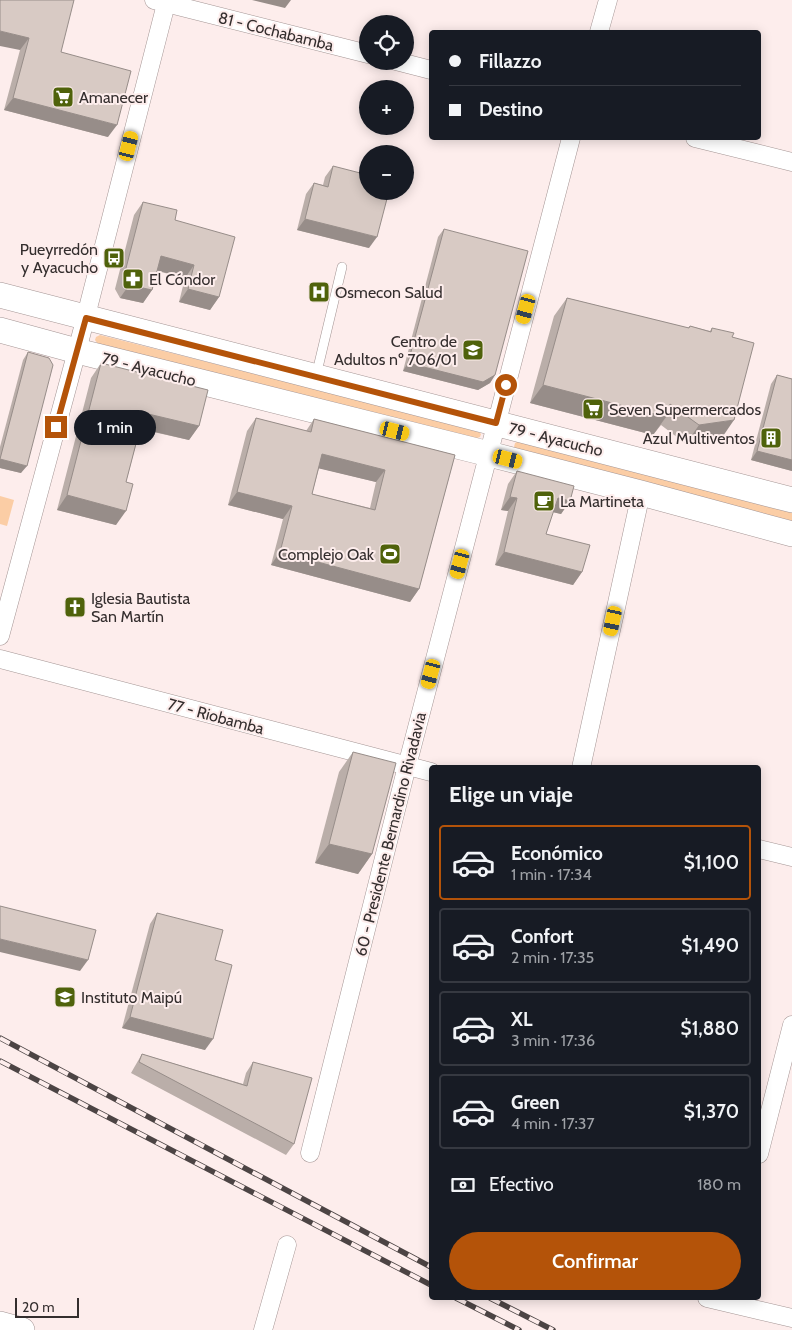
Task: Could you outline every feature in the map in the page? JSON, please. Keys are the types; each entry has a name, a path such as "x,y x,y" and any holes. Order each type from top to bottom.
{"main road":[{"name":"79 - Ayacucho","path":"0,295 792,500"},
{"name":"79 - Ayacucho","path":"0,330 641,493 792,534"},
{"path":"0,1324 22,1330"}],"street":[{"path":"600,30 608,0"},
{"path":"0,636 86,318 157,36 163,1"},
{"name":"81 - Cochabamba","path":"163,1 359,52"},
{"path":"414,66 429,69"},
{"name":"60 - Presidente Bernardino Rivadavia","path":"310,1154 407,766 570,140"},
{"path":"703,140 792,162"},
{"path":"582,765 641,493"},
{"name":"77 - Riobamba","path":"0,659 429,772"},
{"path":"761,849 792,857"},
{"path":"761,1146 792,1026"},
{"path":"264,1330 287,1245"},
{"path":"721,1300 792,1318"}],"lane":[{"path":"316,376 342,267"}],"shaded area":[{"path":"100,335 477,430 481,434 480,437 475,439 98,344 95,340"},
{"path":"519,441 792,512 792,522 516,451 515,443"},
{"path":"0,496 14,500 7,526 0,524"}],"building":[{"path":"0,0 74,0 61,52 131,71 117,125 13,98 29,38 0,31"},
{"path":"333,166 359,173 359,200 387,200 377,237 305,219 314,183 328,187"},
{"path":"143,202 177,210 175,220 235,237 219,297 188,289 194,265 161,256 152,290 129,285 124,276"},
{"path":"444,229 528,251 495,375 483,382 408,363"},
{"path":"567,298 689,328 690,326 711,332 712,328 734,333 732,337 754,343 734,420 699,425 670,404 666,417 543,385"},
{"path":"28,352 49,358 53,365 27,466 0,459"},
{"path":"101,363 208,390 199,426 144,413 126,482 133,484 126,511 67,495"},
{"name":"Azul Multiventos","path":"777,375 792,379 792,460 757,451"},
{"path":"256,418 311,432 314,419 455,455 419,589 280,552 292,506 237,492","holes":["322,454 385,470 375,510 312,494"]},
{"path":"517,471 574,486 570,501 558,498 546,534 590,545 582,572 504,552 517,498 510,497"},
{"path":"353,752 396,763 372,854 329,844"},
{"path":"0,906 96,930 88,960 0,939"},
{"path":"157,913 223,930 215,960 232,965 213,1039 130,1017"},
{"path":"142,1054 247,1086 253,1062 312,1078 294,1144 139,1062"}],"railway":[{"path":"0,1038 429,1266"},
{"path":"0,1061 429,1284"},
{"path":"460,1300 519,1330"},
{"path":"494,1300 553,1330"}],"place":[{"name":"Amanecer","path":"63,97"},
{"name":"Pueyrredón y Ayacucho","path":"114,258"},
{"name":"El Cóndor","path":"133,279"},
{"name":"Osmecon Salud","path":"319,292"},
{"name":"Centro de Adultos nº 706/01","path":"473,350"},
{"name":"Seven Supermercados","path":"593,409"},
{"name":"Azul Multiventos","path":"771,438"},
{"name":"La Martineta","path":"544,501"},
{"name":"Complejo Oak","path":"390,554"},
{"name":"Iglesia Bautista San Martín","path":"75,607"},
{"name":"Instituto Maipú","path":"65,997"}],"route":[{"path":"56,427 86,318 496,423 506,385"}]}
